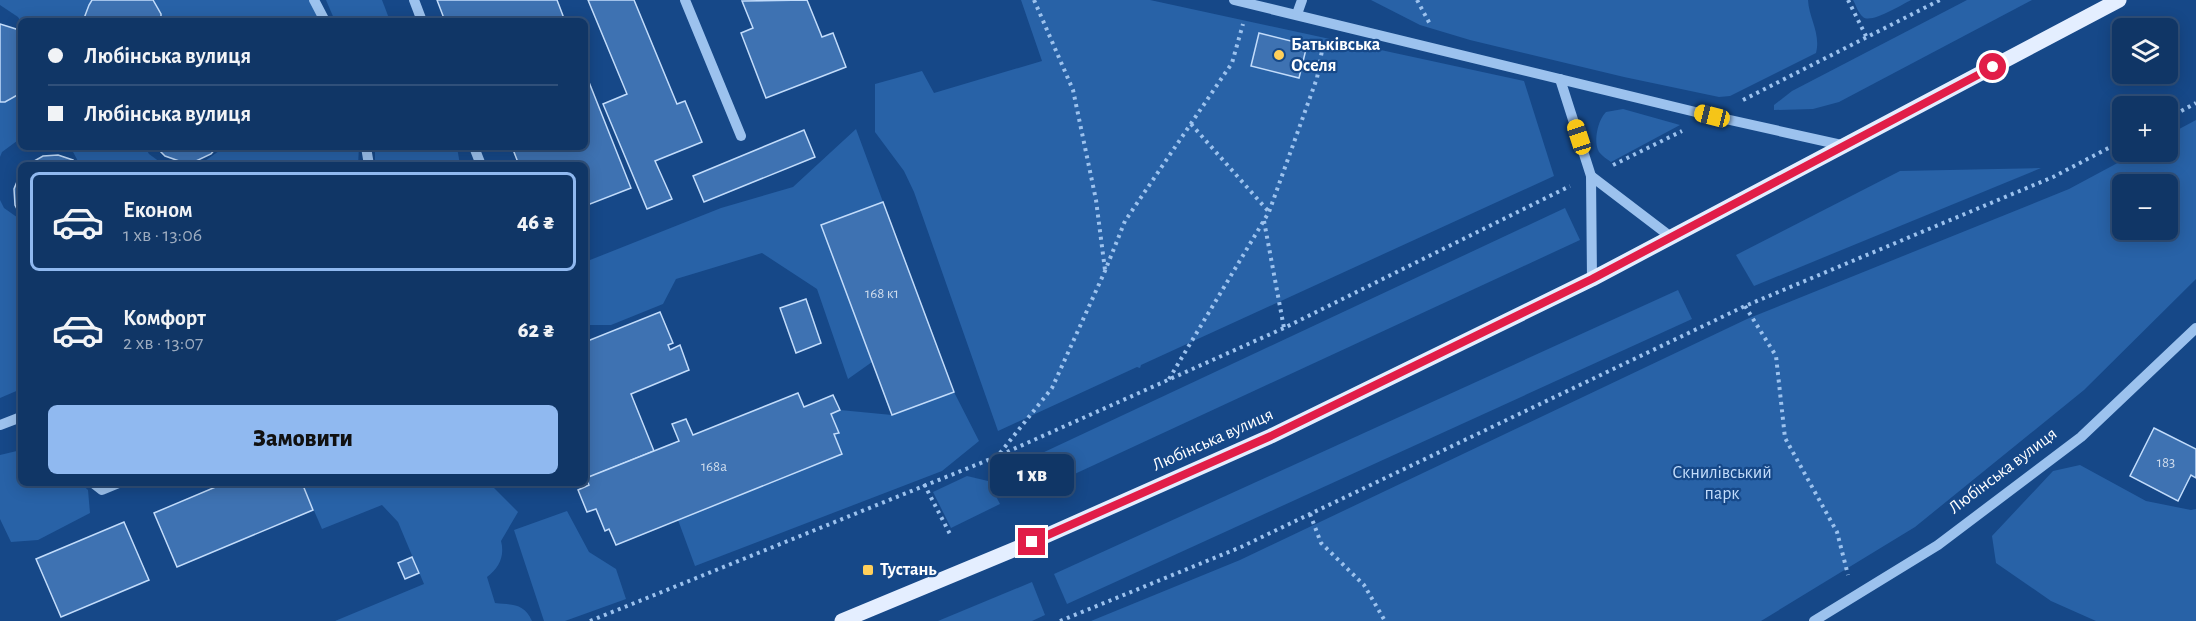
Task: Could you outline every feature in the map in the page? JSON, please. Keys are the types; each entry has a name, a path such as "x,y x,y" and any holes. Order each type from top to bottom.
{"main road":[{"name":"Любінська вулиця","path":"842,621 1032,542 1271,436 1592,279 2119,0"}],"street":[{"path":"314,0 323,18"},
{"path":"414,0 421,18"},
{"path":"685,0 741,136"},
{"path":"1234,0 1846,146"},
{"path":"1297,14 1302,0"},
{"path":"1560,79 1591,176 1592,279"},
{"path":"1591,176 1671,237"},
{"name":"Любінська вулиця","path":"1814,621 1938,545 2081,436 2196,328"},
{"path":"0,425 18,418"},
{"path":"97,486 102,490 111,486"}],"path":[{"path":"1034,0 1073,90 1096,200 1105,271"},
{"path":"1848,0 1867,38"},
{"path":"1734,104 1940,0"},
{"path":"998,456 1052,388 1125,221 1232,63 1249,3"},
{"path":"1169,379 1269,212 1317,78 1328,22"},
{"path":"2178,112 2196,103"},
{"path":"1191,124 1269,212"},
{"path":"1607,168 1684,130"},
{"path":"1060,621 1241,547 1744,306 2053,177 2112,146"},
{"path":"590,621 998,456 1284,328 1579,181"},
{"path":"1264,220 1284,328"},
{"path":"1744,306 1776,356 1785,438 1837,532 1854,597"},
{"path":"924,484 951,536"},
{"path":"1310,514 1321,543 1364,585 1385,621"}],"green space":[{"path":"0,0 316,0 319,18 19,18 0,5"},
{"path":"326,0 382,0 389,18 334,18"},
{"path":"1021,0 1150,0 1524,81 1554,176 1141,365 1140,368 1137,367 998,431 914,192 904,171 875,132 875,84 922,71 934,93 1042,61"},
{"path":"1371,0 1808,0 1817,46 1816,53 1730,96 1719,97 1470,40 1420,25"},
{"path":"1853,0 1911,0 1879,16 1867,18 1863,17"},
{"path":"1967,0 2032,0 1839,102 1813,109 1774,110 1774,105 1792,91"},
{"path":"18,72 18,140 2,152 0,157 0,87"},
{"path":"1623,109 1680,125 1611,162 1599,152 1596,142 1597,131 1606,112"},
{"name":"Скнилівський парк","path":"2196,120 2196,279 2084,390 1915,527 1761,621 1091,621 1240,560 1747,319 2069,189 2119,162 2178,162 2178,130"},
{"path":"856,129 883,202 821,225 872,362 848,379 817,289 762,253 676,279 663,304 611,325 588,325 588,261 721,208 793,187"},
{"path":"72,150 147,150 160,162 78,162"},
{"path":"359,150 358,162 203,162 219,151"},
{"path":"375,150 458,150 460,162 375,162"},
{"path":"2041,168 1754,286 1736,255 1900,171"},
{"path":"0,200 4,208 18,218 18,390 0,398"},
{"path":"1565,208 1580,240 1025,497 1010,468"},
{"path":"1678,290 1692,319 1067,604 1054,574"},
{"path":"954,392 979,441 942,471 695,566 678,520 841,454 834,434 839,432 831,414 840,410 892,415"},
{"path":"18,451 18,486 83,486 88,490 90,513 38,540 11,542 0,519 0,455"},
{"path":"2080,465 2146,501 2196,509 2196,621 2096,621 2051,601 1996,563 1992,536 2053,471"},
{"path":"967,476 988,481 1000,504 951,528 933,492"},
{"path":"303,486 492,486 518,512 501,541 500,561 487,577 495,603 522,608 532,621 335,621 424,584 398,522 382,505 322,529"},
{"path":"567,511 589,552 616,569 626,599 565,621 544,621 514,530"},
{"path":"1032,582 1045,615 1032,621 938,621"}],"building":[{"path":"92,0 153,0 161,18 84,18"},
{"path":"437,0 557,0 564,18 444,18"},
{"path":"588,0 634,0 677,104 685,101 702,142 655,161 672,199 647,209 603,104 627,94"},
{"path":"807,0 822,37 833,33 846,67 766,98 741,33 753,28 742,1"},
{"path":"0,24 18,31 18,95 5,102 0,102"},
{"name":"Батьківська Оселя","path":"1259,33 1307,45 1299,78 1251,66"},
{"path":"588,80 631,188 588,205 588,162 518,162 513,150 588,150"},
{"path":"804,130 815,157 704,202 693,176"},
{"path":"159,150 214,150 196,161 182,162 165,156"},
{"path":"58,155 75,162 32,162 43,156"},
{"path":"18,179 18,211 15,205 14,189"},
{"path":"883,202 954,392 892,415 821,225"},
{"path":"806,299 821,343 796,353 780,308"},
{"path":"660,312 673,343 668,345 670,350 680,345 689,370 631,394 654,451 588,478 588,341"},
{"path":"798,393 804,407 833,395 840,410 831,414 839,433 834,434 842,454 616,545 609,529 605,531 596,509 587,512 578,490 589,485 588,477 679,441 672,424 686,419 693,435"},
{"path":"2154,428 2196,449 2196,478 2191,475 2178,501 2130,476"},
{"path":"218,486 303,486 313,510 177,567 154,513"},
{"path":"124,522 149,580 61,617 36,559"},
{"path":"412,557 419,573 405,579 398,563"}],"place":[{"name":"Батьківська Оселя","path":"1279,55"},
{"name":"Тустань","path":"868,570"}],"route":[{"path":"1032,542 1271,436 1592,279 1993,67"}]}
